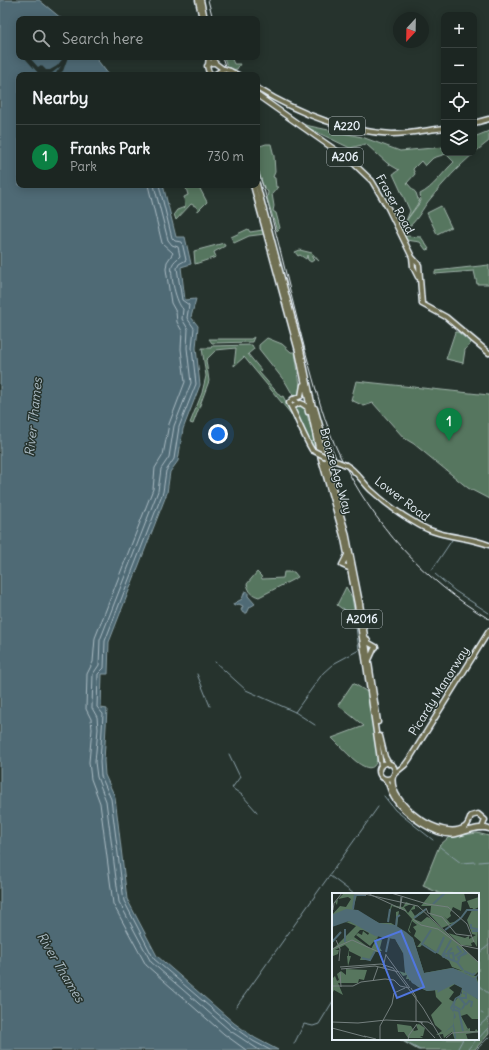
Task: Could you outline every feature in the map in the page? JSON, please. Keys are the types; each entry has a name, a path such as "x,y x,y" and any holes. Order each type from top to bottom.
{"main road":[{"path":"198,0 201,16"},
{"path":"201,0 204,16"},
{"path":"209,60 207,71 212,72"},
{"path":"214,60 217,72"},
{"path":"208,65 215,63"},
{"path":"219,72 224,70 232,72"},
{"name":"A220","path":"260,90 286,106 316,119 333,124 393,134 441,128"},
{"name":"Fraser Road","path":"260,97 351,161 368,176 385,201 415,264 423,305 446,317 489,353"},
{"path":"477,122 489,119"},
{"name":"Bronze Age Way","path":"254,188 268,230"},
{"name":"Bronze Age Way","path":"258,188 303,374 311,419 351,569 381,766"},
{"name":"Bronze Age Way","path":"269,235 301,350 320,444 346,532 365,636 380,740 391,764"},
{"path":"303,374 303,394 299,398 288,402 292,407 301,403 307,407 311,419"},
{"path":"309,390 330,452 335,461 329,465"},
{"path":"294,399 296,404"},
{"name":"Lower Road","path":"292,407 300,429 312,450 352,469 372,491 421,527 438,534 472,539 489,545"},
{"path":"330,452 327,458 344,515 346,532"},
{"path":"347,552 342,565 351,569"},
{"name":"Picardy Manorway","path":"394,775 407,762 489,631"},
{"path":"365,636 369,643 375,648 369,661"},
{"path":"407,762 400,765 391,764 381,766 380,773 385,779 398,804 424,824 439,832 451,835 474,829 489,829"},
{"path":"391,764 395,769 393,786 398,798 408,809 429,824 442,829 450,830 464,828 469,822 471,816 476,814 481,815 489,825"},
{"path":"385,779 389,779 394,775"},
{"path":"482,828 484,820"},
{"path":"469,822 474,829"}],"green space":[{"path":"225,60 232,60 234,64 240,64 237,69 232,70 227,67"},
{"path":"300,124 362,137 400,151 441,147 441,156 433,158 425,166 421,161 413,169 415,174 407,183 416,193 419,202 406,221 410,211 393,174 399,170 387,163 366,144 350,148"},
{"path":"489,131 489,141 477,151 477,136"},
{"path":"271,144 274,156 275,172 273,177 275,178 276,187 278,187 272,194 274,206 273,211 276,213 280,228 277,231 267,198 268,192 264,188 260,177 260,146"},
{"path":"448,156 471,156 446,180 413,223 405,229 406,236 421,237 429,249 426,250 420,242 406,240 400,229 421,201 420,194 434,184 454,162"},
{"path":"186,188 200,188 207,202 198,211 197,207 191,204 176,220 174,214 177,210 185,207 184,197 188,195"},
{"path":"441,206 451,227 437,234 427,213"},
{"path":"248,229 250,232 263,230 265,234 249,236 234,243 231,237"},
{"path":"224,243 225,246 214,252 216,257 195,264 194,251"},
{"path":"300,250 312,253 319,261 313,256 312,258 314,260 311,262 308,260 307,255 306,259 300,255 298,256 295,252"},
{"path":"489,265 489,284 477,284 474,271 435,274 435,271"},
{"path":"455,332 458,332 471,343 465,350 463,363 446,359"},
{"path":"254,337 252,342 212,343 209,339 251,339"},
{"path":"267,338 282,344 291,352 295,352 301,392 299,396 294,397 286,383 259,349 259,345"},
{"path":"252,345 254,349 248,354 261,370 259,372 281,397 283,396 296,421 294,421 291,414 244,357 234,366 236,348 216,350 206,360 209,381 193,424 190,423 202,393 206,376 202,348 211,348 212,346"},
{"path":"356,381 489,395 489,499 468,488 414,444 404,438 373,403 364,406 351,400"},
{"path":"300,404 305,408 318,452 312,448 296,412 295,407"},
{"path":"257,572 262,579 283,578 284,572 294,572 298,577 259,597 251,593 247,584"},
{"path":"346,587 352,597 355,615 353,617 337,605"},
{"path":"353,683 369,693 378,752 376,763 372,767 366,767 359,763 332,738 364,726 338,705"},
{"path":"477,833 489,836 489,1034 474,1050 418,1050 401,1040 479,1040 479,893 439,893 423,886 439,846 449,837"}],"water":[{"name":"River Thames","path":"0,0 39,0 58,16 16,16 16,60 97,60 107,72 16,72 16,188 164,188 176,237 185,237 191,264 181,267 185,300 196,299 191,317 198,326 196,348 200,385 183,429 178,461 170,472 167,493 109,642 108,674 102,674 101,708 107,709 104,761 105,775 115,797 127,899 157,956 234,1023 255,1038 278,1050 0,1050"},
{"path":"245,591 248,592 248,596 255,604 250,607 247,613 243,613 241,610 243,606 239,604 234,606 233,604 242,599"}],"pier":[{"path":"27,60 32,60 38,67 41,65 46,70 50,70 57,66 62,60 67,60 62,72 57,72 61,66 54,72 37,72"}],"waterway":[{"path":"432,570 452,540"},
{"path":"435,574 455,591 489,613"},
{"path":"295,712 323,673 333,664 359,650 355,619 343,608"},
{"path":"215,662 246,690 295,712 315,725"},
{"path":"197,674 210,706"},
{"path":"229,754 240,777 232,788 242,795 257,812"},
{"path":"384,796 395,810 433,840"},
{"path":"236,1007 378,807"},
{"path":"440,847 461,863 475,862"},
{"path":"479,862 489,861"},
{"path":"330,876 353,893"},
{"path":"479,953 489,945"},
{"path":"479,986 489,994"},
{"path":"294,1044 304,1024 313,1026 319,1024 332,1003"},
{"path":"479,1012 483,1014"},
{"path":"479,1026 488,1018"},
{"path":"479,1038 489,1027"},
{"path":"476,1050 489,1037"},
{"path":"402,1040 420,1050"},
{"path":"457,1050 462,1040"},
{"path":"467,1050 476,1040"}],"railway":[{"path":"208,0 212,16"},
{"path":"223,60 227,72"},
{"path":"260,177 316,391 329,431 340,456 368,505 402,549 443,587 465,604 489,619"}],"place":[{"name":"Franks Park","path":"449,441"}]}
